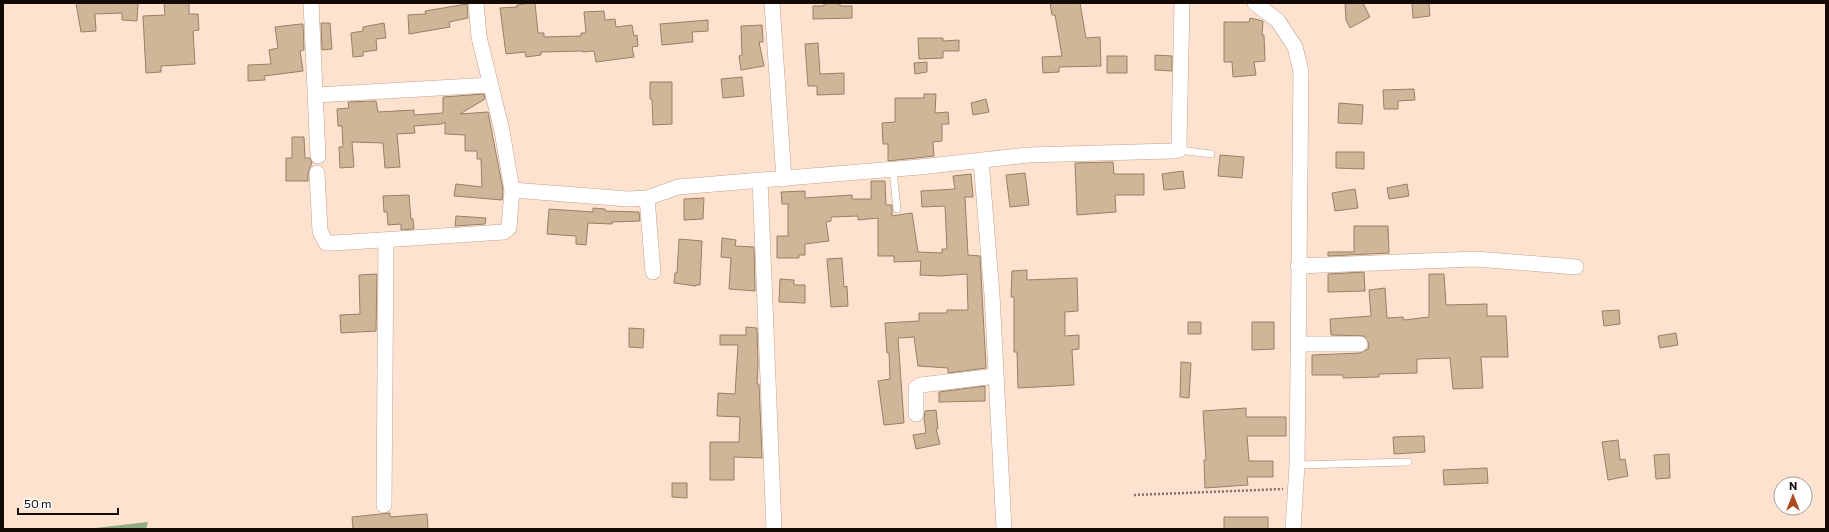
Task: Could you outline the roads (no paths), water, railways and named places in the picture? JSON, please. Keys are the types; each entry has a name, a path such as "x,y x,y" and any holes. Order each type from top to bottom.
{"street":[{"path":"311,3 318,156"},
{"path":"317,173 320,231 326,243 504,232 509,228 512,190 502,131 479,37 476,3"},
{"path":"772,3 784,179"},
{"path":"512,190 628,199 647,198 678,187 893,170 1028,155 1179,150 1182,3"},
{"path":"1254,3 1278,21 1295,47 1301,71 1296,465 1293,529"},
{"path":"316,95 490,85"},
{"path":"981,160 992,295 1004,529"},
{"path":"760,180 774,529"},
{"path":"647,198 653,272"},
{"path":"384,505 386,240"},
{"path":"1298,266 1476,260 1576,267"},
{"path":"1298,344 1360,344"},
{"path":"916,414 916,388 921,385 996,376"}],"lane":[{"path":"1179,150 1211,154"},
{"path":"893,170 897,209"},
{"path":"1296,465 1408,462"}]}
